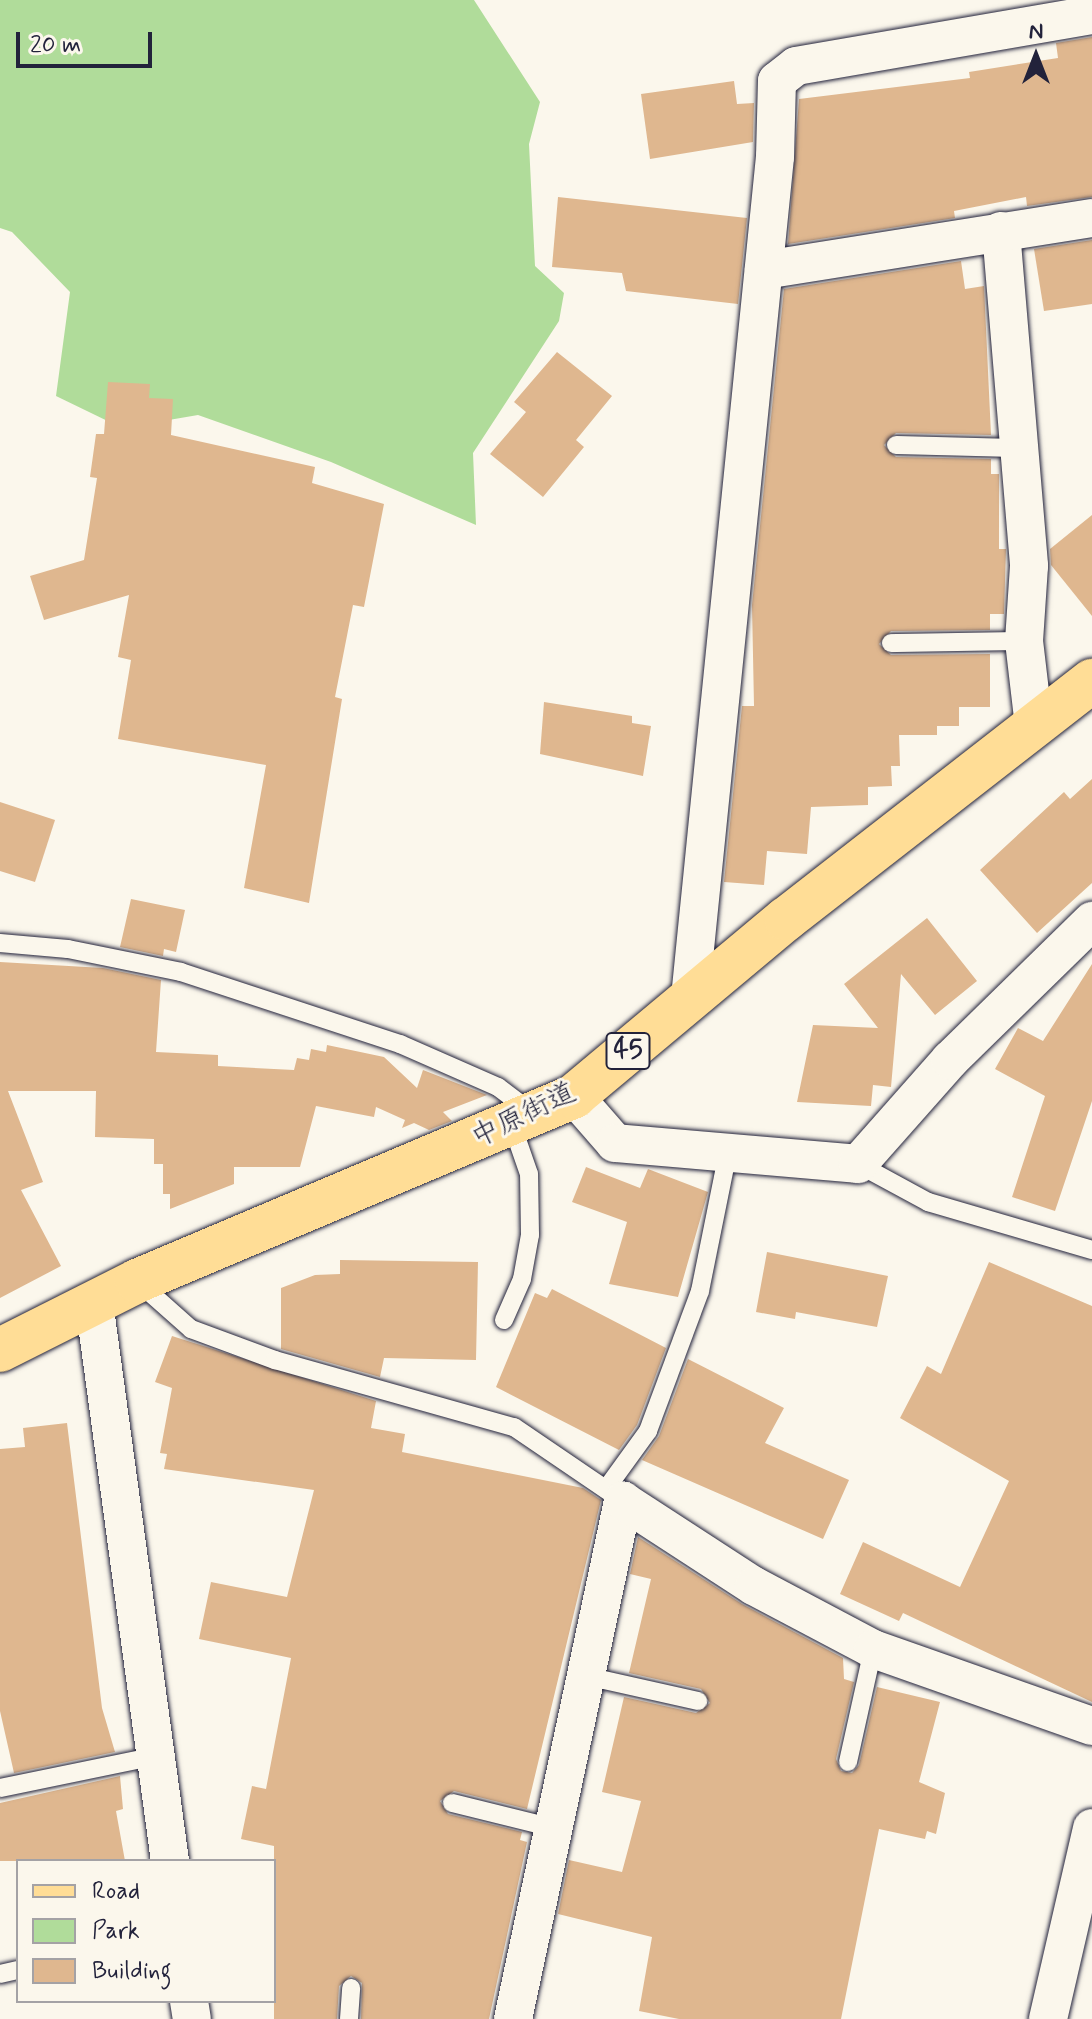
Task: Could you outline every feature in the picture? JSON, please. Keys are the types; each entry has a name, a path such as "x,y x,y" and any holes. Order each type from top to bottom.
{"main road":[{"name":"中原街道","path":"0,1350 137,1281 524,1120 574,1096 690,998 1092,681"}],"street":[{"path":"690,998 764,270 777,81 796,66 1092,15"},
{"path":"764,270 1092,218"},
{"path":"1001,231 1016,448 1029,566 1024,641 1034,726"},
{"path":"574,1096 615,1143 858,1164 950,1060 1092,921"},
{"path":"94,1302 170,1859"},
{"path":"513,2019 586,1676 614,1495 754,1586 873,1649 1092,1726"},
{"path":"1048,2019 1092,1828"}],"lane":[{"path":"896,445 1016,448"},
{"path":"891,643 1024,641"},
{"path":"0,943 113,957 223,986 400,1044 498,1087 524,1120 529,1174 530,1235 522,1279 504,1320"},
{"path":"137,1281 191,1329 275,1360 514,1427 614,1495 648,1431 700,1291 728,1152"},
{"path":"858,1164 928,1202 1092,1250"},
{"path":"848,1762 873,1649"},
{"path":"586,1676 698,1701"},
{"path":"0,1788 156,1756"},
{"path":"452,1803 554,1828"},
{"path":"349,2019 351,1988"}],"green space":[{"path":"0,0 474,0 540,102 529,144 535,266 564,293 559,321 473,453 476,525 331,462 198,415 122,428 56,396 70,292 12,232 0,228"}],"building":[{"path":"1092,37 1092,197 1027,206 1026,197 954,211 955,218 788,244 799,99 970,78 969,72 1058,58 1056,43"},
{"path":"734,81 737,104 754,103 753,142 650,159 641,94"},
{"path":"558,197 747,218 738,304 626,291 622,273 552,267"},
{"path":"1092,240 1092,304 1044,311 1034,249"},
{"path":"961,261 965,289 984,286 991,435 896,433 884,445 896,457 991,459 991,474 999,474 999,549 1006,549 1004,614 990,614 990,630 891,631 879,644 891,655 990,654 990,707 959,707 959,726 937,726 937,735 899,735 900,766 891,766 892,786 868,787 868,805 811,807 807,854 767,851 764,885 724,882 742,706 754,706 752,605 784,289"},
{"path":"557,352 612,396 576,440 584,447 543,497 490,454 526,412 514,402"},
{"path":"108,382 150,384 149,398 173,399 171,435 315,467 312,483 384,504 364,607 353,605 335,697 342,699 309,903 244,888 266,765 118,739 131,660 118,657 129,595 44,620 30,576 84,560 97,478 90,477 96,434 104,434"},
{"path":"1092,515 1092,616 1051,565 1050,549"},
{"path":"544,702 632,716 632,723 651,726 643,776 540,754"},
{"path":"1092,779 1092,883 1037,933 980,870 1064,792 1070,799"},
{"path":"0,802 55,820 35,882 0,871"},
{"path":"131,899 185,910 176,952 164,949 163,956 120,947"},
{"path":"927,918 977,981 935,1015 901,974 891,1087 873,1085 871,1106 797,1102 813,1025 878,1028 844,984"},
{"path":"0,962 103,968 161,980 156,1052 218,1055 218,1066 294,1070 297,1058 309,1060 311,1049 326,1052 327,1045 384,1057 417,1088 423,1070 487,1095 443,1112 452,1121 429,1130 414,1123 402,1128 405,1120 376,1107 374,1117 316,1106 300,1167 234,1167 234,1184 170,1209 170,1194 163,1194 163,1164 154,1164 154,1139 95,1137 96,1091 8,1091 43,1182 21,1190 61,1266 0,1298"},
{"path":"1092,964 1092,1101 1055,1211 1012,1197 1045,1096 995,1069 1018,1028 1043,1041"},
{"path":"586,1167 640,1188 648,1169 708,1192 678,1297 609,1284 627,1222 572,1202"},
{"path":"767,1252 888,1276 877,1327 796,1312 795,1319 756,1312"},
{"path":"340,1260 478,1262 476,1360 384,1358 380,1377 281,1349 281,1288 315,1275 340,1274"},
{"path":"989,1262 1092,1306 1092,1702 903,1613 899,1621 840,1594 863,1542 960,1587 1009,1481 900,1418 927,1366 941,1374"},
{"path":"552,1289 666,1348 637,1425 619,1450 496,1387 535,1293 547,1298"},
{"path":"172,1336 376,1401 371,1428 405,1434 402,1452 583,1488 601,1500 527,1809 454,1791 440,1801 448,1814 522,1832 520,1840 527,1842 489,2019 361,2019 362,1983 351,1976 339,1986 337,2019 274,2019 274,1846 241,1839 252,1786 266,1789 291,1658 199,1639 211,1582 287,1597 314,1490 164,1469 167,1454 160,1453 172,1388 155,1382"},
{"path":"688,1359 784,1408 765,1443 849,1480 823,1539 642,1460 659,1436"},
{"path":"67,1423 102,1708 115,1752 14,1773 0,1711 0,1449 25,1447 23,1428"},
{"path":"638,1537 742,1604 843,1658 844,1679 854,1682 836,1759 841,1771 852,1773 859,1765 877,1687 940,1702 919,1782 945,1793 936,1834 927,1831 925,1839 879,1829 841,2019 679,2019 639,2011 652,1937 558,1914 569,1860 622,1872 641,1801 602,1792 624,1697 696,1713 710,1703 701,1689 629,1673 651,1579 630,1574"},
{"path":"120,1776 123,1809 116,1811 125,1859 0,1861 0,1803"}]}
